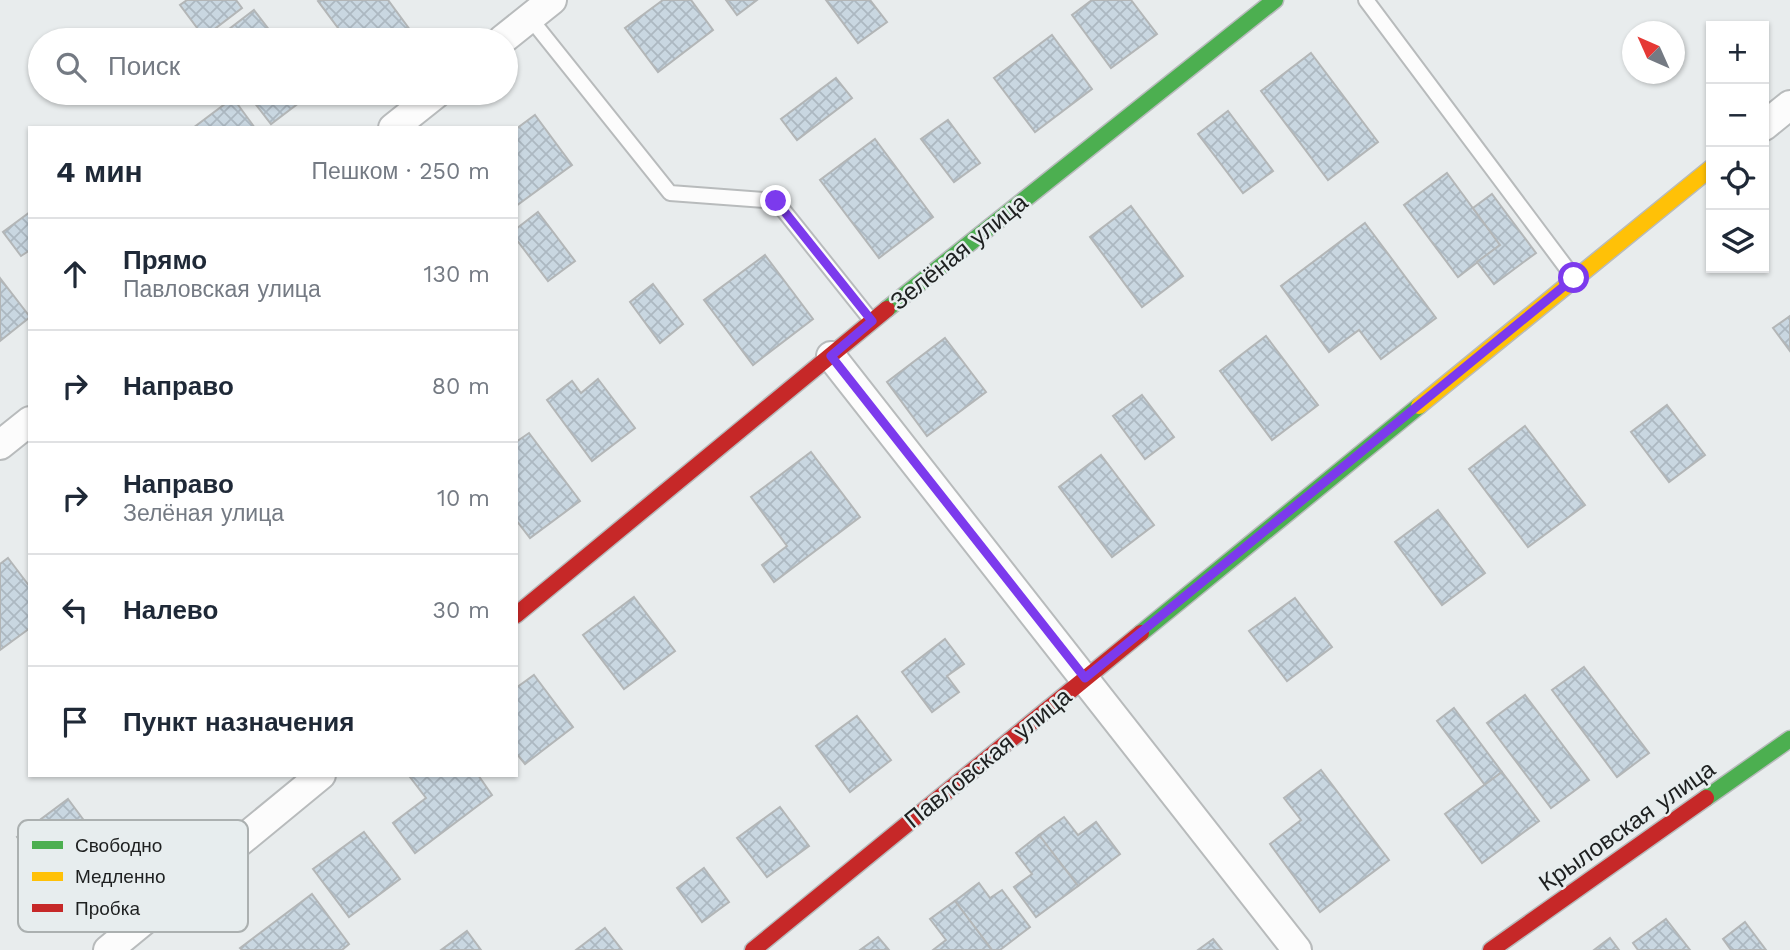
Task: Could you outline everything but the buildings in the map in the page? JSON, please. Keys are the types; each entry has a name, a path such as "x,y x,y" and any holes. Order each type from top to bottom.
{"street":[{"path":"517,28 552,0"},
{"name":"Зелёная улица","path":"518,613 872,321 1275,0"},
{"path":"396,126 422,105"},
{"path":"1769,122 1790,105"},
{"name":"Павловская улица","path":"753,950 1706,172"},
{"path":"831,356 1297,950"},
{"path":"0,444 28,423"},
{"name":"Крыловская улица","path":"1491,950 1790,739"},
{"path":"248,835 319,777"},
{"path":"108,950 130,932"}],"lane":[{"path":"1366,0 1574,278"},
{"path":"530,18 670,192 776,201 872,321"}],"traffic: fast":[{"path":"887,309 1275,0"},
{"path":"1141,633 1419,406"},
{"path":"1706,798 1790,739"}],"traffic: slow":[{"path":"1419,406 1706,172"}],"traffic: jam":[{"path":"518,613 887,309"},
{"path":"753,950 1141,633"},
{"path":"1491,950 1706,798"}],"route":[{"path":"776,201 872,321 831,356 1085,678 1574,278"}]}
